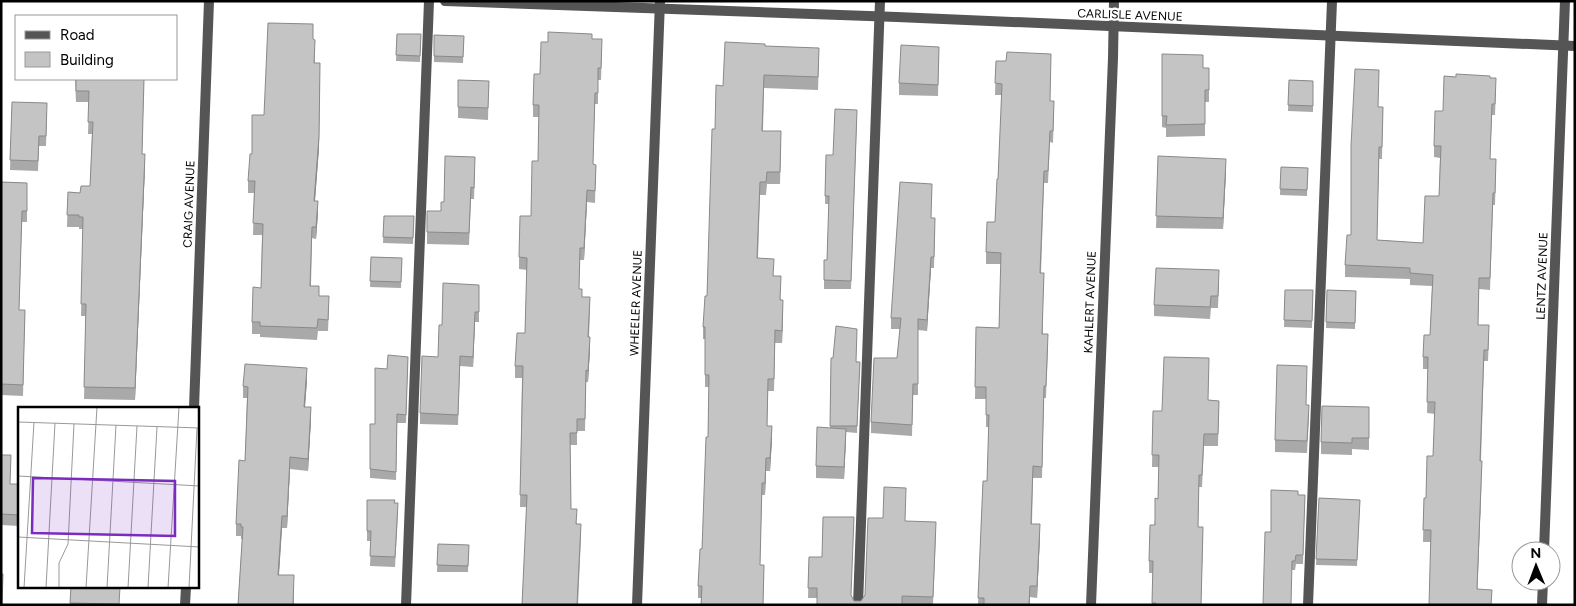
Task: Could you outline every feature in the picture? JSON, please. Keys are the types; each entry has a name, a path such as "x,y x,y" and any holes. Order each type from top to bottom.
{"street":[{"name":"CRAIG AVENUE","path":"194,407 209,1"},
{"path":"406,605 429,1"},
{"name":"CARLISLE AVENUE","path":"445,1 660,6 1575,46"},
{"path":"858,605 880,1"},
{"name":"KAHLERT AVENUE","path":"1091,605 1114,1"},
{"path":"1308,605 1332,1"},
{"name":"LENTZ AVENUE","path":"1544,541 1565,1"},
{"name":"WHEELER AVENUE","path":"637,605 660,6"},
{"path":"185,605 186,588"},
{"path":"1542,605 1543,591"}],"building":[{"path":"268,23 313,24 313,39 315,40 314,63 320,63 319,137 314,201 318,201 316,227 312,227 310,286 319,286 319,296 329,296 328,320 318,319 317,328 260,326 260,322 252,322 253,287 261,288 263,224 253,223 255,181 248,181 250,154 252,154 252,115 264,115"},
{"path":"548,32 592,34 592,39 602,39 601,68 598,68 598,93 595,93 593,164 596,165 595,191 587,190 584,248 580,248 579,289 582,289 582,297 590,297 588,337 590,337 588,371 586,370 585,419 577,419 577,433 570,433 571,509 577,509 576,524 581,524 577,605 522,605 527,495 520,495 523,366 515,366 517,333 525,333 527,258 519,257 520,216 531,216 532,161 538,161 539,105 533,105 534,74 540,74 541,42 548,42"},
{"path":"397,34 421,34 420,56 396,55"},
{"path":"434,35 464,36 463,57 434,56"},
{"path":"725,42 819,48 818,77 764,75 762,131 781,131 780,172 767,172 766,182 760,182 757,258 774,259 773,276 781,276 780,300 783,300 782,331 775,330 774,379 768,379 767,426 772,426 770,458 766,458 765,483 762,483 760,565 764,565 763,605 701,605 702,586 698,586 700,549 702,549 706,437 708,437 709,375 705,375 705,327 703,327 705,296 707,296 712,129 715,129 716,85 723,86"},
{"path":"901,45 939,47 938,85 899,83"},
{"path":"1007,52 1051,54 1050,101 1054,101 1053,131 1050,131 1048,171 1044,171 1040,273 1044,273 1042,334 1048,334 1046,386 1044,386 1042,467 1033,466 1031,524 1040,524 1037,586 1030,586 1029,605 984,605 984,598 978,598 983,481 987,481 989,415 986,415 986,387 975,387 976,327 999,328 1001,253 986,252 987,222 995,222 998,179 1002,84 995,83 996,61 1006,61"},
{"path":"1162,54 1203,55 1203,68 1209,68 1209,90 1205,90 1205,124 1166,125 1167,116 1162,116"},
{"path":"1355,69 1379,70 1378,107 1383,107 1382,147 1379,147 1377,240 1423,243 1425,196 1439,196 1441,146 1434,146 1435,111 1443,111 1444,76 1456,77 1456,74 1496,78 1495,104 1492,104 1490,159 1496,159 1490,278 1479,278 1478,325 1489,325 1488,350 1484,350 1477,589 1492,590 1491,605 1429,605 1431,530 1423,530 1427,456 1433,456 1435,402 1427,402 1428,357 1423,357 1424,335 1430,335 1433,275 1410,273 1410,268 1345,265 1347,235 1351,235 1351,146"},
{"path":"76,80 144,80 142,154 145,154 135,388 84,387 86,304 81,304 83,217 67,215 68,192 80,193 81,186 90,186 93,122 88,122 89,91 76,91"},
{"path":"458,80 489,81 488,108 458,107"},
{"path":"1289,80 1313,81 1313,106 1288,105"},
{"path":"12,102 47,103 46,136 39,136 38,161 10,160"},
{"path":"835,109 857,110 851,281 824,280 824,260 827,260 829,196 825,196 826,155 833,155"},
{"path":"445,156 475,157 474,188 471,187 469,233 427,232 427,211 441,211 441,202 444,202"},
{"path":"1158,156 1226,159 1223,218 1156,216"},
{"path":"1281,167 1308,168 1307,190 1280,189"},
{"path":"1,182 27,183 27,211 22,211 19,310 25,310 23,385 1,384"},
{"path":"900,182 932,184 931,218 935,218 934,257 931,257 927,320 918,319 918,384 913,384 912,425 871,422 874,358 897,358 901,318 891,318"},
{"path":"384,216 414,216 413,238 383,237"},
{"path":"371,257 402,258 401,282 370,281"},
{"path":"1156,268 1219,270 1218,296 1211,296 1210,307 1154,305"},
{"path":"443,283 479,285 479,312 475,312 473,357 460,356 458,415 420,413 422,356 438,357 439,325 442,325"},
{"path":"1285,290 1313,290 1312,321 1284,320"},
{"path":"1327,290 1356,291 1355,323 1326,322"},
{"path":"836,326 857,329 856,362 860,362 857,426 830,426 831,358 833,358"},
{"path":"388,355 408,357 406,415 397,414 396,472 370,469 370,424 375,424 375,368 387,369"},
{"path":"1164,357 1209,358 1208,400 1219,401 1218,434 1204,434 1202,475 1199,475 1198,527 1203,527 1201,605 1156,605 1156,603 1152,603 1153,561 1149,561 1150,525 1155,525 1155,498 1158,499 1159,455 1152,455 1153,411 1162,411"},
{"path":"245,364 307,368 304,407 311,407 308,459 290,457 287,516 282,516 278,575 294,575 293,605 238,605 243,527 241,527 241,524 236,524 239,460 245,461 248,387 243,386"},
{"path":"1277,365 1307,366 1306,405 1309,405 1307,441 1275,440"},
{"path":"1322,406 1369,407 1369,438 1352,438 1352,443 1321,442"},
{"path":"817,427 846,429 844,467 816,466"},
{"path":"1,455 11,455 10,484 18,484 18,515 1,514"},
{"path":"884,487 906,488 905,521 936,522 933,597 902,596 902,605 817,605 817,588 808,588 809,557 822,557 823,517 854,517 851,595 854,601 861,601 865,595 868,518 883,518"},
{"path":"1271,490 1298,491 1298,495 1305,495 1303,555 1296,555 1295,561 1292,561 1291,605 1263,605 1265,532 1271,532"},
{"path":"1319,498 1360,500 1357,560 1316,559"},
{"path":"367,500 395,500 394,503 398,503 395,557 370,556 371,531 367,531"},
{"path":"438,544 469,545 468,566 437,565"},
{"path":"1,574 3,574 2,605 1,605"},
{"path":"71,588 120,588 119,604 70,603"}]}
